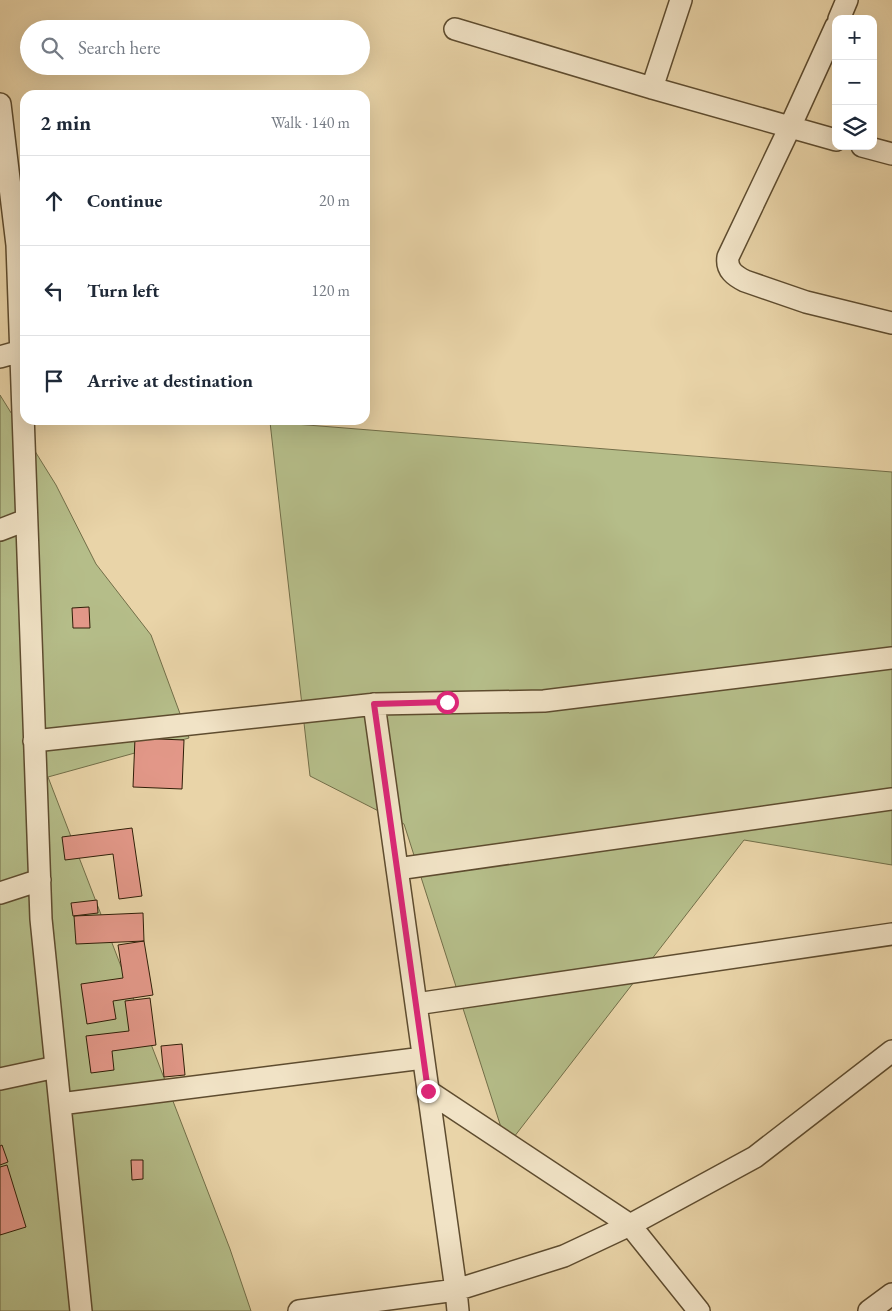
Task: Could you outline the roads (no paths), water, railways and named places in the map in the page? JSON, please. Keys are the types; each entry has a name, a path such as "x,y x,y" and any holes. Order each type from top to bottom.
{"street":[{"path":"652,88 681,0"},
{"path":"841,15 847,0"},
{"path":"455,29 652,88 832,139"},
{"path":"832,35 728,257 728,266 736,277 745,281 806,302 892,323"},
{"path":"0,104 17,246 20,325"},
{"path":"877,150 892,154"},
{"path":"0,357 20,351"},
{"path":"23,425 41,919 81,1311"},
{"path":"0,530 26,520"},
{"path":"34,741 374,704 544,700 892,658"},
{"path":"374,704 458,1311"},
{"path":"397,869 892,799"},
{"path":"0,893 40,880"},
{"path":"416,1004 892,934"},
{"path":"299,1311 456,1290 564,1256 630,1226 754,1157 892,1051"},
{"path":"60,1104 423,1058"},
{"path":"0,1080 56,1067"},
{"path":"428,1091 630,1226 699,1311"},
{"path":"869,1311 892,1294"}]}
